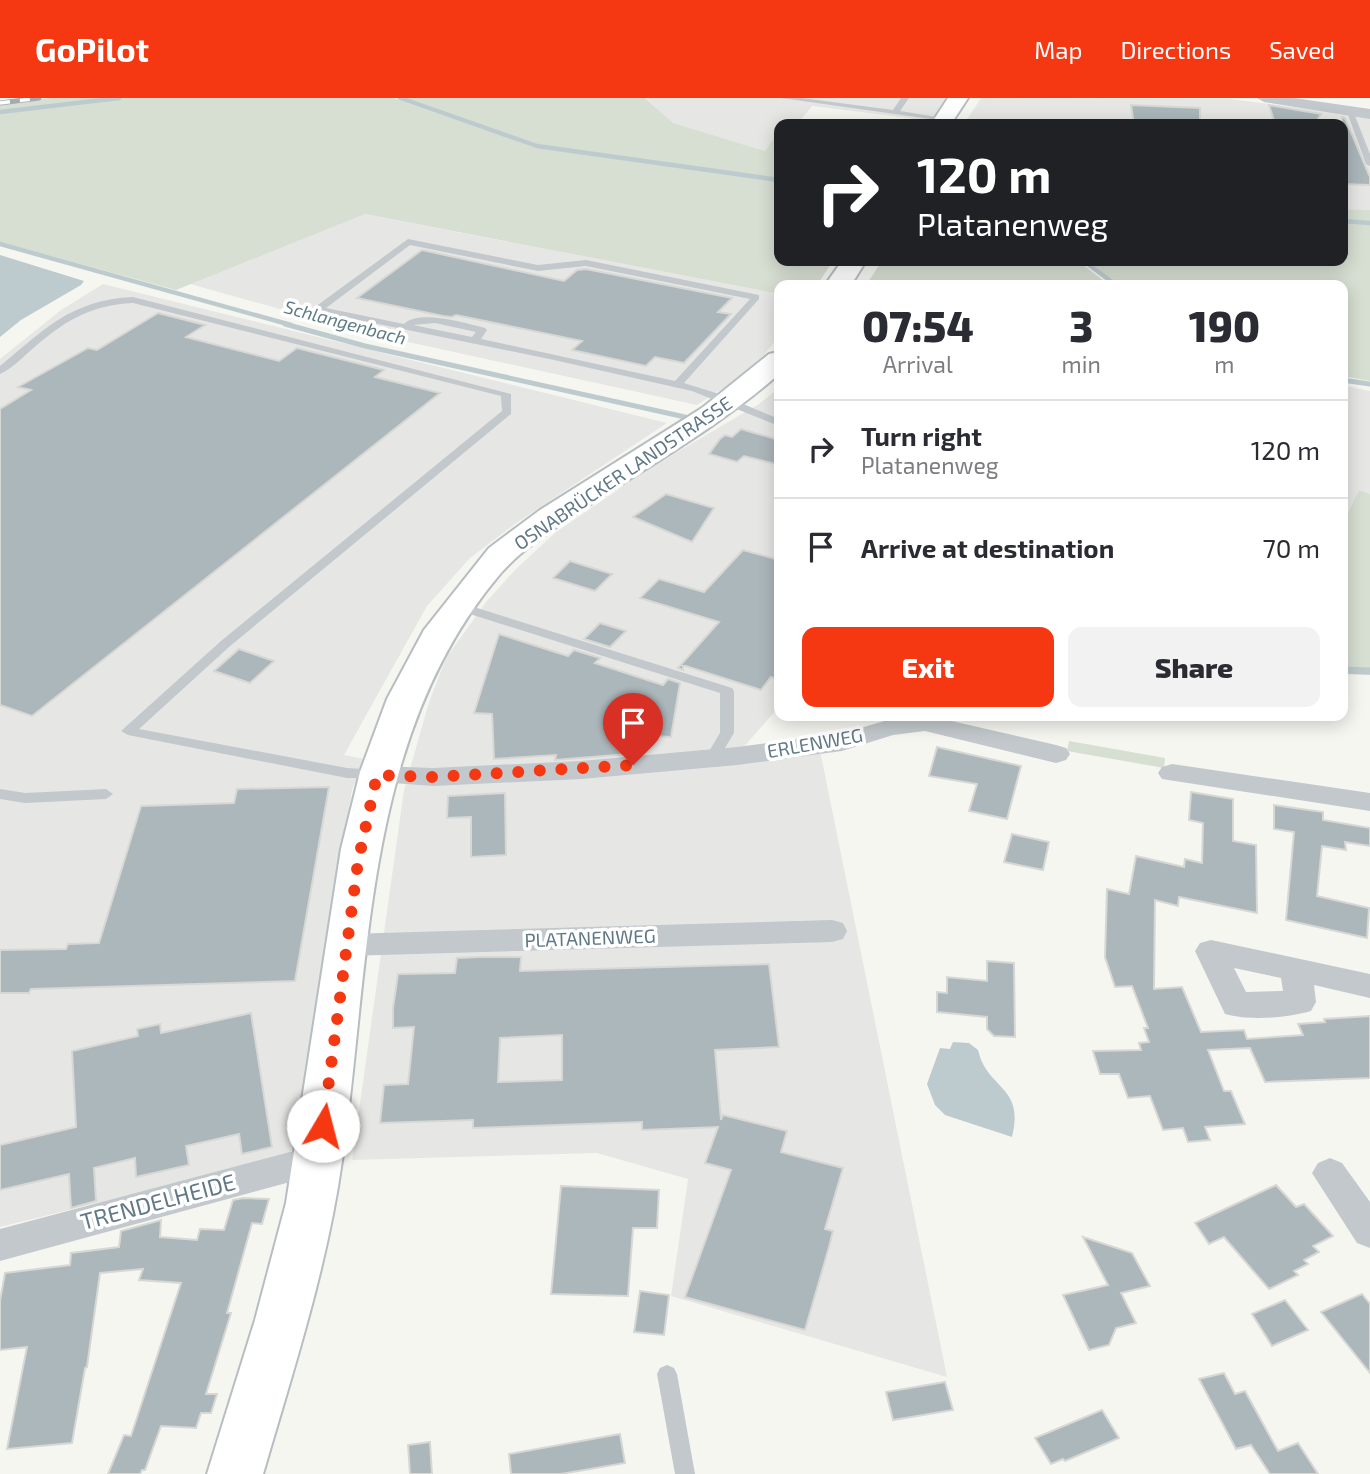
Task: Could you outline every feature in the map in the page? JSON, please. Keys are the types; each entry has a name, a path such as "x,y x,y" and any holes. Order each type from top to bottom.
{"street":[{"path":"945,119 958,98"},
{"path":"1264,98 1370,114"},
{"name":"OSNABRÜCKER LANDSTRASSE","path":"234,1474 288,1302 317,1165 358,862 377,775 404,699 427,653 457,606 493,563 535,528 728,403 774,364"},
{"name":"ERLENWEG","path":"724,757 842,742 891,727 925,723 1056,754"},
{"path":"377,775 433,777 581,769 724,757"},
{"path":"1171,773 1370,803"},
{"name":"PLATANENWEG","path":"347,945 832,931"},
{"path":"1296,970 1370,986"},
{"name":"TRENDELHEIDE","path":"0,1245 290,1167 317,1165"},
{"path":"1330,1173 1370,1232"}],"lane":[{"path":"785,98 927,119"},
{"path":"895,113 905,98"},
{"path":"1349,111 1370,164"},
{"path":"677,385 756,297 586,263 538,268 408,242 318,309 391,324 435,320 482,330 474,342 698,390 754,416 774,422"},
{"path":"0,371 72,313 91,304 114,300 145,303 506,394 507,412 225,644 128,731 347,773 377,775"},
{"path":"457,606 727,691 724,757"},
{"path":"0,794 24,798 106,794"},
{"path":"667,1374 685,1474"}],"shaded area":[{"path":"50,98 393,98 534,147 774,181 774,266 830,266 820,280 774,280 774,293 365,214 176,290 0,242 0,104"},
{"path":"404,98 645,98 673,123 765,151 774,138 774,177 540,145"},
{"path":"646,98 945,98 932,119 912,119 812,106 801,119 774,119 774,138 765,151 672,123"},
{"path":"981,98 1230,99 1357,115 1370,119 1370,210 1348,209 1348,119 967,119"},
{"path":"1348,209 1370,210 1370,381 1348,377 1348,280 1113,280 1094,266 1348,266"},
{"path":"364,214 774,293 774,342 764,355 733,382 697,405 362,332 190,284"},
{"path":"0,255 84,281 21,320 0,337"},
{"path":"879,266 1084,266 1103,280 869,280"},
{"path":"103,284 667,423 515,524 470,558 427,606 344,755 364,759 352,790 293,1155 0,1227 0,359 61,310"},
{"path":"1348,386 1370,391 1370,494 1359,490 1348,513"},
{"path":"774,392 774,713 741,750 820,750 947,1377 671,1296 688,1179 597,1153 352,1160 404,790 429,702 446,658 486,602 516,569 556,532 650,468 759,404"},
{"path":"1359,490 1370,494 1370,675 1348,674 1348,513"},
{"path":"1069,741 1165,758 1164,768 1067,751"},
{"path":"953,1042 969,1043 978,1050 989,1073 1009,1097 1015,1120 1012,1137 945,1115 935,1105 927,1084 940,1048 950,1049"}],"building":[{"path":"1131,105 1200,108 1200,119 1133,119"},
{"path":"1269,105 1321,114 1318,119 1273,119"},
{"path":"1348,125 1370,177 1370,185 1348,184"},
{"path":"422,250 564,281 577,270 586,269 732,298 718,312 731,314 684,363 655,357 646,366 572,350 582,341 357,298"},
{"path":"158,313 205,325 186,337 279,361 297,348 384,370 375,377 440,393 32,716 0,705 0,409 31,390 18,387 88,348 97,350"},
{"path":"741,429 774,439 774,464 744,456 737,462 709,454 725,435 732,437"},
{"path":"666,494 714,508 692,542 633,517"},
{"path":"743,550 774,559 774,678 771,677 761,690 683,665 683,670 678,668 719,622 640,598 659,579 704,592"},
{"path":"570,561 612,574 595,591 553,578"},
{"path":"600,623 626,631 610,647 584,639"},
{"path":"499,634 568,656 574,650 600,658 595,663 663,685 668,679 680,683 671,737 633,735 629,754 555,760 556,755 494,759 492,714 474,713"},
{"path":"239,649 274,661 250,683 214,671"},
{"path":"937,747 1021,766 1007,819 969,811 977,784 929,776"},
{"path":"329,787 295,981 31,989 29,993 0,993 0,950 66,949 68,944 99,943 141,806 234,803 237,789"},
{"path":"1191,792 1233,799 1233,841 1256,845 1257,913 1179,897 1178,906 1155,900 1154,989 1182,987 1201,1032 1244,1030 1247,1039 1303,1035 1298,1024 1370,1016 1370,1078 1265,1082 1250,1048 1208,1050 1224,1091 1231,1091 1245,1124 1205,1127 1210,1140 1188,1142 1183,1128 1163,1130 1150,1096 1128,1098 1119,1074 1100,1074 1093,1051 1141,1050 1139,1043 1149,1042 1144,1028 1148,1028 1132,986 1115,987 1105,957 1107,889 1129,894 1136,856 1184,867 1185,859 1202,863 1203,823 1189,820"},
{"path":"505,793 506,855 471,857 471,817 447,818 448,796"},
{"path":"1274,805 1323,812 1323,820 1370,828 1370,846 1345,842 1346,850 1322,846 1317,896 1369,908 1367,938 1286,920 1294,832 1274,829"},
{"path":"1012,834 1049,842 1043,870 1004,862"},
{"path":"521,957 520,971 769,964 779,1047 715,1050 721,1120 723,1115 787,1131 781,1152 843,1168 825,1229 833,1231 805,1330 685,1297 731,1170 705,1163 718,1127 642,1130 642,1122 473,1128 473,1120 380,1123 384,1085 408,1084 414,1027 393,1028 398,974 455,973 457,958","holes":["562,1035 562,1080 498,1082 500,1038"]},
{"path":"987,961 1014,963 1015,1037 994,1036 987,1029 987,1017 937,1012 937,992 947,993 947,977 987,981"},
{"path":"251,1013 272,1147 242,1154 239,1134 186,1146 189,1165 136,1177 135,1158 94,1168 96,1201 71,1208 69,1174 0,1190 0,1145 76,1127 72,1051 138,1036 137,1029 160,1024 161,1033"},
{"path":"1276,1185 1296,1207 1304,1204 1333,1236 1313,1246 1319,1252 1304,1260 1308,1264 1294,1271 1298,1275 1269,1289 1224,1237 1209,1244 1195,1223"},
{"path":"561,1186 659,1190 657,1228 633,1228 628,1296 551,1294"},
{"path":"269,1199 262,1224 252,1223 227,1313 231,1313 206,1394 217,1394 211,1413 201,1413 196,1428 161,1426 145,1470 140,1474 108,1474 124,1435 131,1436 181,1283 139,1280 143,1269 100,1273 87,1367 72,1443 7,1449 27,1347 0,1350 0,1301 5,1273 70,1265 71,1253 119,1247 121,1231 161,1220 160,1237 197,1240 200,1229 224,1230 233,1200"},
{"path":"1083,1237 1132,1253 1150,1286 1121,1293 1136,1323 1116,1328 1109,1345 1089,1350 1063,1295 1108,1285"},
{"path":"640,1291 669,1295 664,1335 634,1332"},
{"path":"1362,1294 1370,1304 1370,1373 1321,1312"},
{"path":"1285,1300 1308,1330 1272,1346 1252,1314"},
{"path":"1224,1373 1235,1394 1245,1391 1278,1451 1298,1443 1318,1474 1270,1474 1251,1445 1236,1449 1199,1379"},
{"path":"945,1382 953,1410 893,1420 886,1392"},
{"path":"1102,1410 1119,1438 1065,1461 1063,1459 1051,1464 1035,1438"},
{"path":"620,1434 625,1463 561,1474 511,1474 509,1454"},
{"path":"430,1442 432,1474 410,1474 408,1445"}],"waterway":[{"name":"Schlangenbach","path":"0,112 119,98"},
{"name":"Schlangenbach","path":"400,98 537,146 774,179"},
{"path":"1348,221 1370,223"},
{"name":"Schlangenbach","path":"0,244 291,325"},
{"path":"1091,266 1109,280"},
{"name":"Schlangenbach","path":"285,324 365,346 685,417"},
{"path":"1348,381 1370,384"},
{"path":"1348,670 1370,671"}],"railway":[{"path":"0,103 39,98"}],"route":[{"path":"323,1126 358,862 377,775 433,777 633,765"}]}
